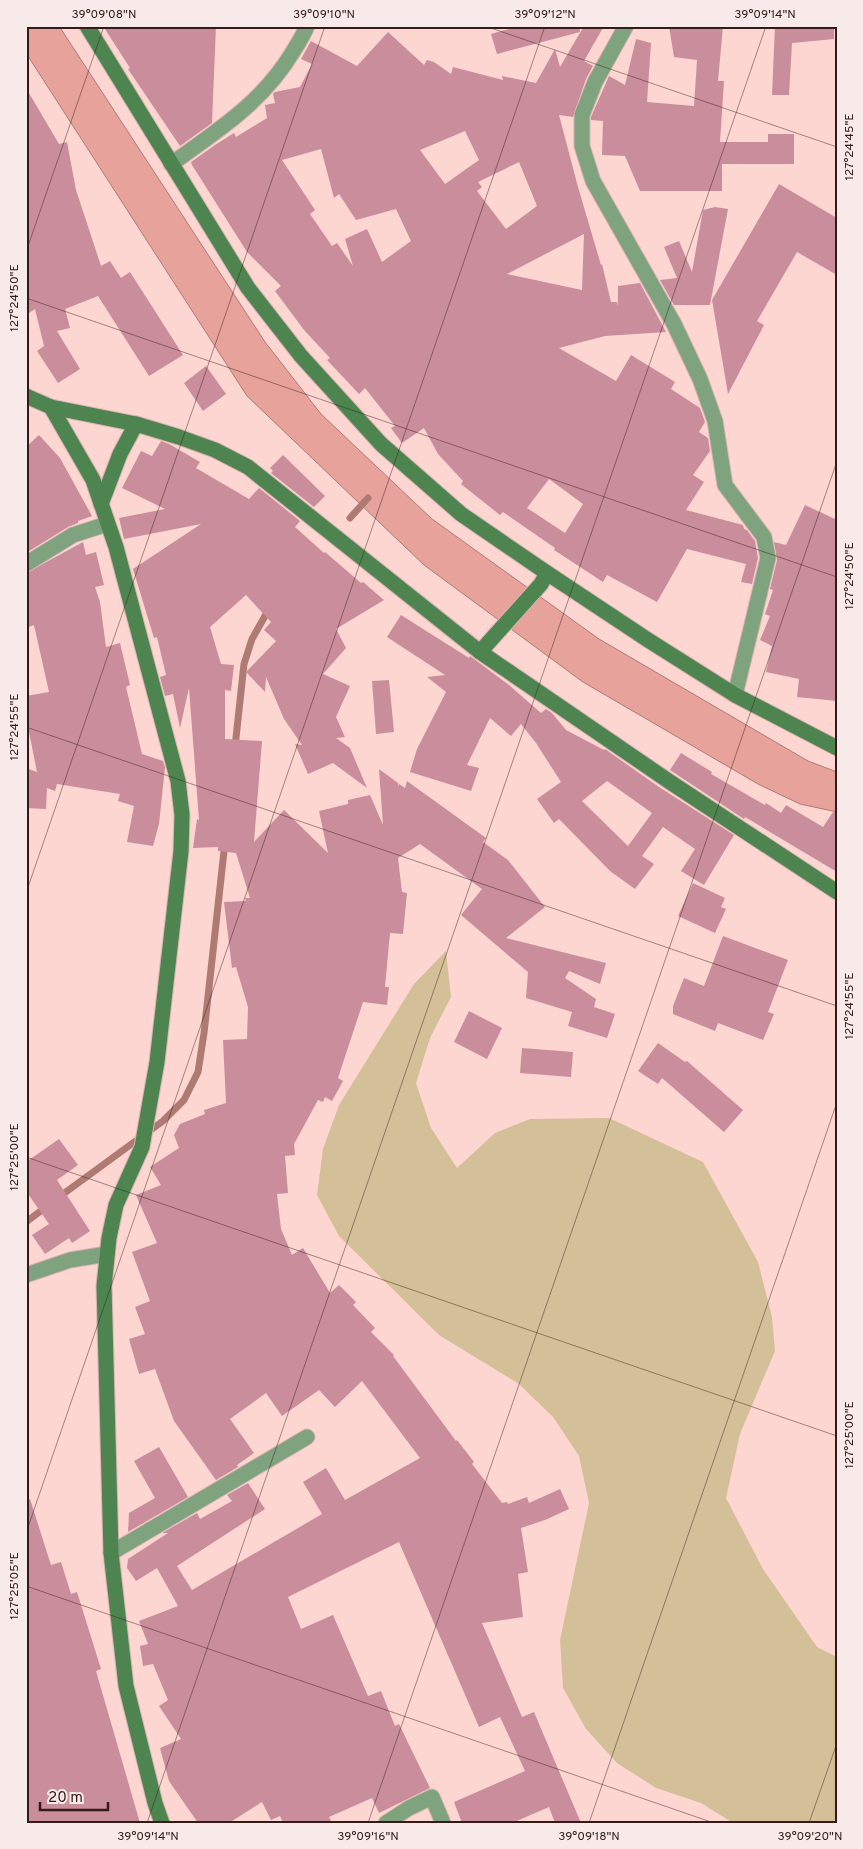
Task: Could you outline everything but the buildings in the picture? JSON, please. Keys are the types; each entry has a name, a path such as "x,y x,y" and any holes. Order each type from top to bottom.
{"street":[{"path":"87,26 248,288 300,356 381,444 461,514 544,579 648,640 735,695 837,748"},
{"path":"171,164 251,104 283,69 307,26"},
{"path":"626,26 595,82 582,115 582,146 593,181 674,324 700,379 715,421 725,485 764,537 768,558 735,695"},
{"path":"26,396 51,407 136,424 179,437 215,450 248,467 480,652 662,777 837,892"},
{"path":"51,407 93,480 116,547 178,780 182,815 181,852 157,1062 148,1118 142,1147 116,1204 109,1238 104,1286 111,1553 126,1686 155,1803 162,1823"},
{"path":"101,504 120,454 136,424"},
{"path":"26,564 73,534 107,524"},
{"path":"480,652 544,579"},
{"path":"26,1275 70,1260 107,1254"},
{"path":"111,1553 307,1437"},
{"path":"386,1823 409,1808 432,1798 443,1823"}],"shaded area":[{"path":"26,26 59,26 265,342 321,414 432,519 599,639 808,761 837,772 837,812 800,804 758,784 583,682 424,565 247,396 26,53"},
{"path":"446,951 451,997 430,1038 416,1083 431,1128 457,1168 495,1133 530,1119 609,1118 703,1162 758,1262 772,1317 775,1351 740,1434 726,1498 763,1569 817,1647 837,1657 837,1823 733,1823 701,1803 656,1788 617,1763 586,1729 563,1688 560,1640 589,1503 579,1456 553,1417 519,1384 439,1335 339,1236 317,1195 323,1149 339,1105 414,984"}],"waterway":[{"path":"350,518 368,498"},
{"path":"235,747 244,664 252,639 269,609"},
{"path":"59,1197 163,1121 184,1100 198,1072 225,842"},
{"path":"26,1222 46,1207"}]}
